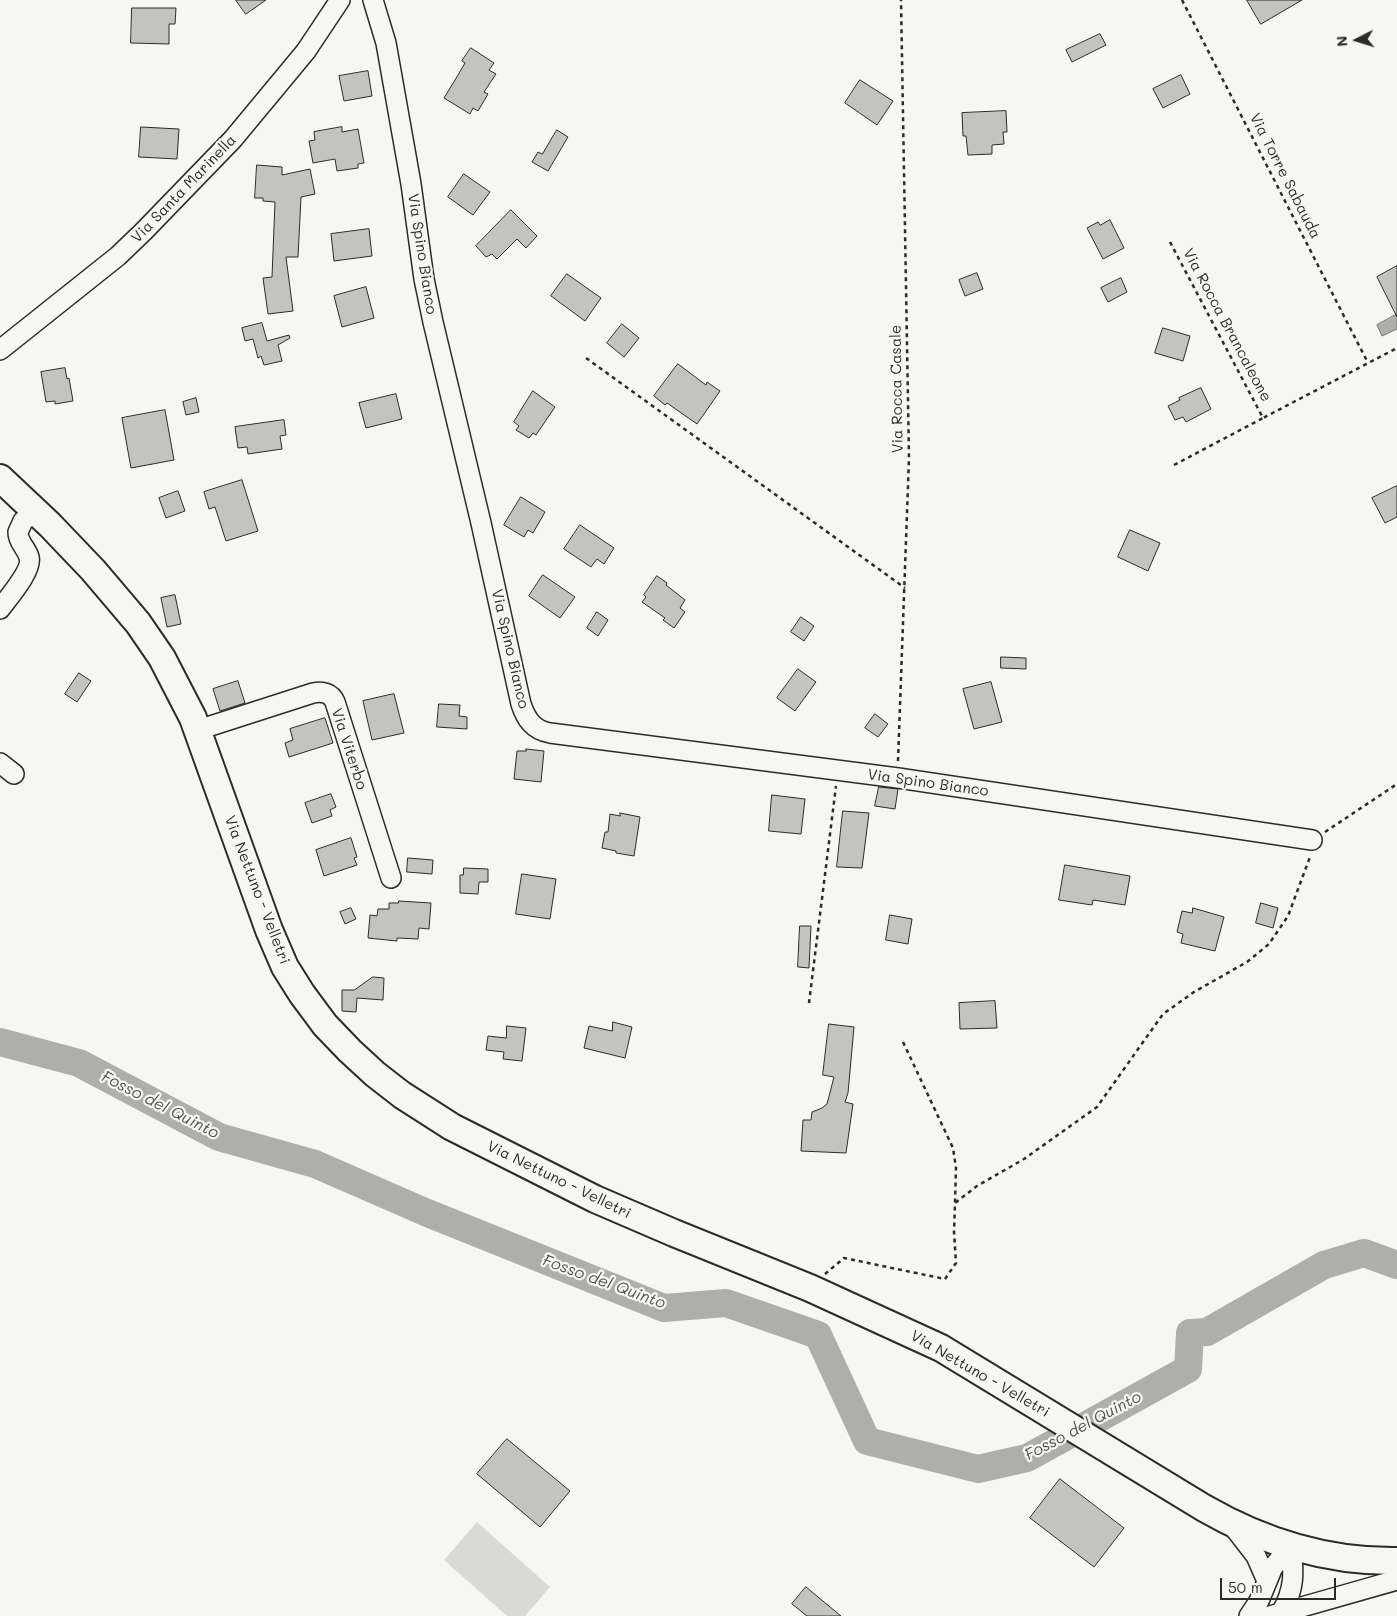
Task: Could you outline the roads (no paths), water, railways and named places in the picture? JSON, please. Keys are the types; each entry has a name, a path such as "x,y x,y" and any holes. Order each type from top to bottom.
{"main road":[{"name":"Via Nettuno - Velletri","path":"0,478 36,511 93,570 145,632 174,678 198,730 265,921 285,966 299,990 319,1017 359,1059 411,1101 452,1127 611,1206 674,1234 810,1288 941,1348 1099,1445 1246,1530 1290,1546 1347,1558 1397,1561"}],"street":[{"name":"Via Santa Marinella","path":"0,350 118,256 135,240 233,139 301,57 340,0"},
{"name":"Via Spino Bianco","path":"373,0 386,43 411,184 424,279 433,322 521,704 526,716 536,728 550,733 898,778 1312,840"},
{"path":"0,609 25,574 29,565 29,558 20,543 18,532 23,521 36,511"},
{"name":"Via Viterbo","path":"198,730 313,693 322,692 330,695 335,702 391,878"},
{"path":"1230,1522 1256,1556 1267,1581"},
{"path":"1250,1616 1259,1601 1275,1563 1290,1546"},
{"path":"1275,1615 1288,1600 1292,1586 1293,1569 1290,1546"},
{"path":"1275,1615 1397,1580"}],"waterway":[{"name":"Fosso del Quinto","path":"0,1042 79,1063 219,1137 315,1164 425,1212 664,1308 726,1303 818,1335 867,1441 978,1469 1027,1458 1188,1369 1190,1333 1207,1332 1324,1265 1364,1253 1397,1265"}]}
